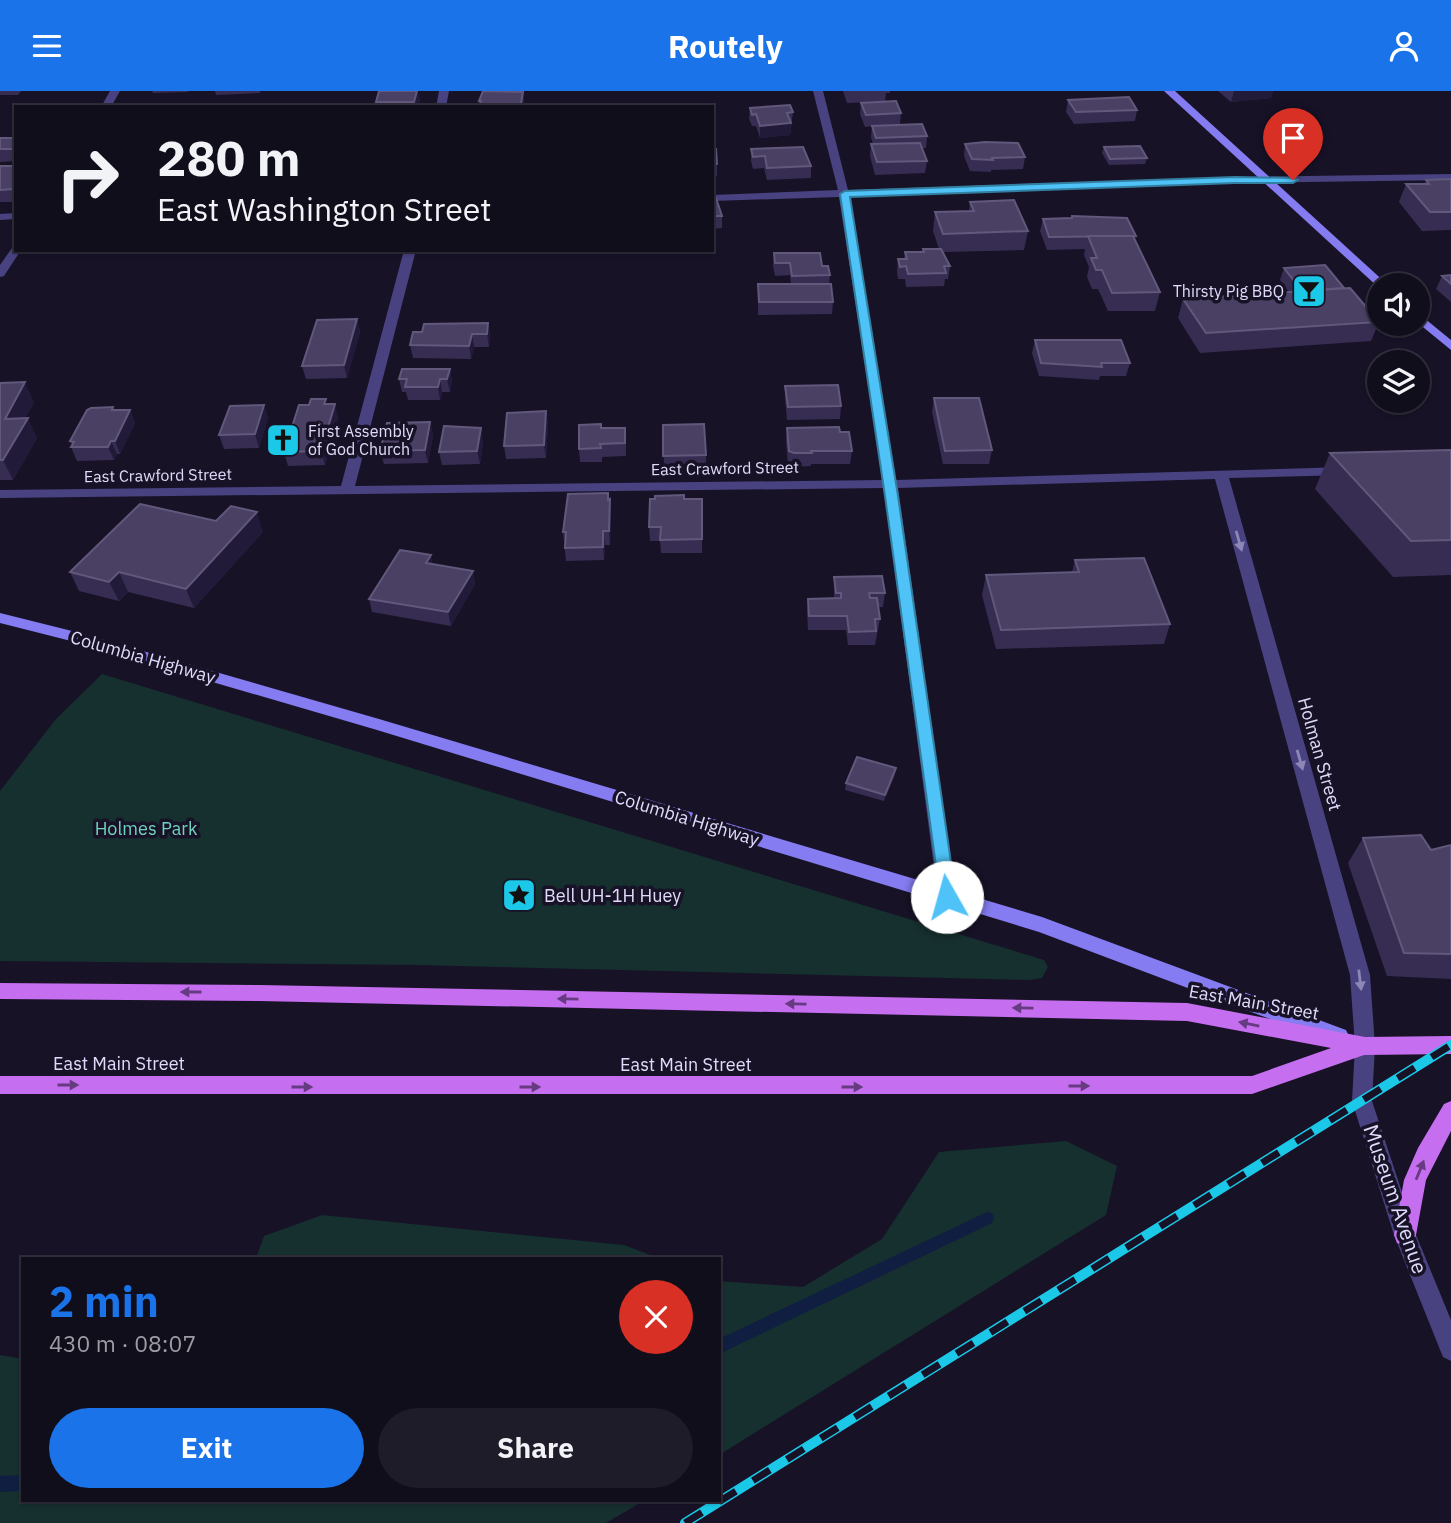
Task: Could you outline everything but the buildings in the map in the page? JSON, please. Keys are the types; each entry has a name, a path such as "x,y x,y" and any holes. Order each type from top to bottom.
{"main road":[{"path":"1169,91 1369,273"},
{"path":"1430,328 1451,346"},
{"name":"Columbia Highway","path":"0,618 98,643 354,718 1042,925 1365,1046"},
{"name":"East Main Street","path":"0,991 259,993 1187,1012 1365,1046 1451,1045"},
{"name":"East Main Street","path":"0,1085 1252,1085 1365,1046"},
{"path":"1405,1235 1415,1180 1451,1111"}],"street":[{"path":"818,91 845,194 890,484 947,897"},
{"path":"714,198 1222,180 1451,177"},
{"path":"0,274 15,252"},
{"path":"347,489 409,252"},
{"name":"East Crawford Street","path":"0,495 890,484 1356,471"},
{"name":"Holman Street","path":"1221,475 1360,975 1365,1046"},
{"name":"Museum Avenue","path":"1365,1046 1362,1101 1405,1235 1451,1349"}],"green space":[{"name":"Holmes Park","path":"102,674 1044,960 1048,967 1042,978 1029,980 417,965 0,961 0,791 56,719"},
{"path":"1066,1141 1117,1166 1106,1215 721,1454 721,1281 803,1287 882,1239 939,1152"},
{"path":"322,1215 624,1245 655,1257 256,1257 264,1236"},
{"path":"0,1355 21,1359 21,1502 642,1502 606,1523 0,1523"}],"waterway":[{"path":"721,1346 987,1218"},
{"path":"0,1484 21,1483"}],"railway":[{"path":"721,1501 1451,1045"},
{"path":"685,1523 719,1502"}],"place":[{"name":"Thirsty Pig BBQ","path":"1309,291"},
{"name":"First Assembly of God Church","path":"283,440"},
{"name":"Bell UH-1H Huey","path":"519,895"}],"route":[{"path":"947,897 892,496 845,194 1293,180"}]}
